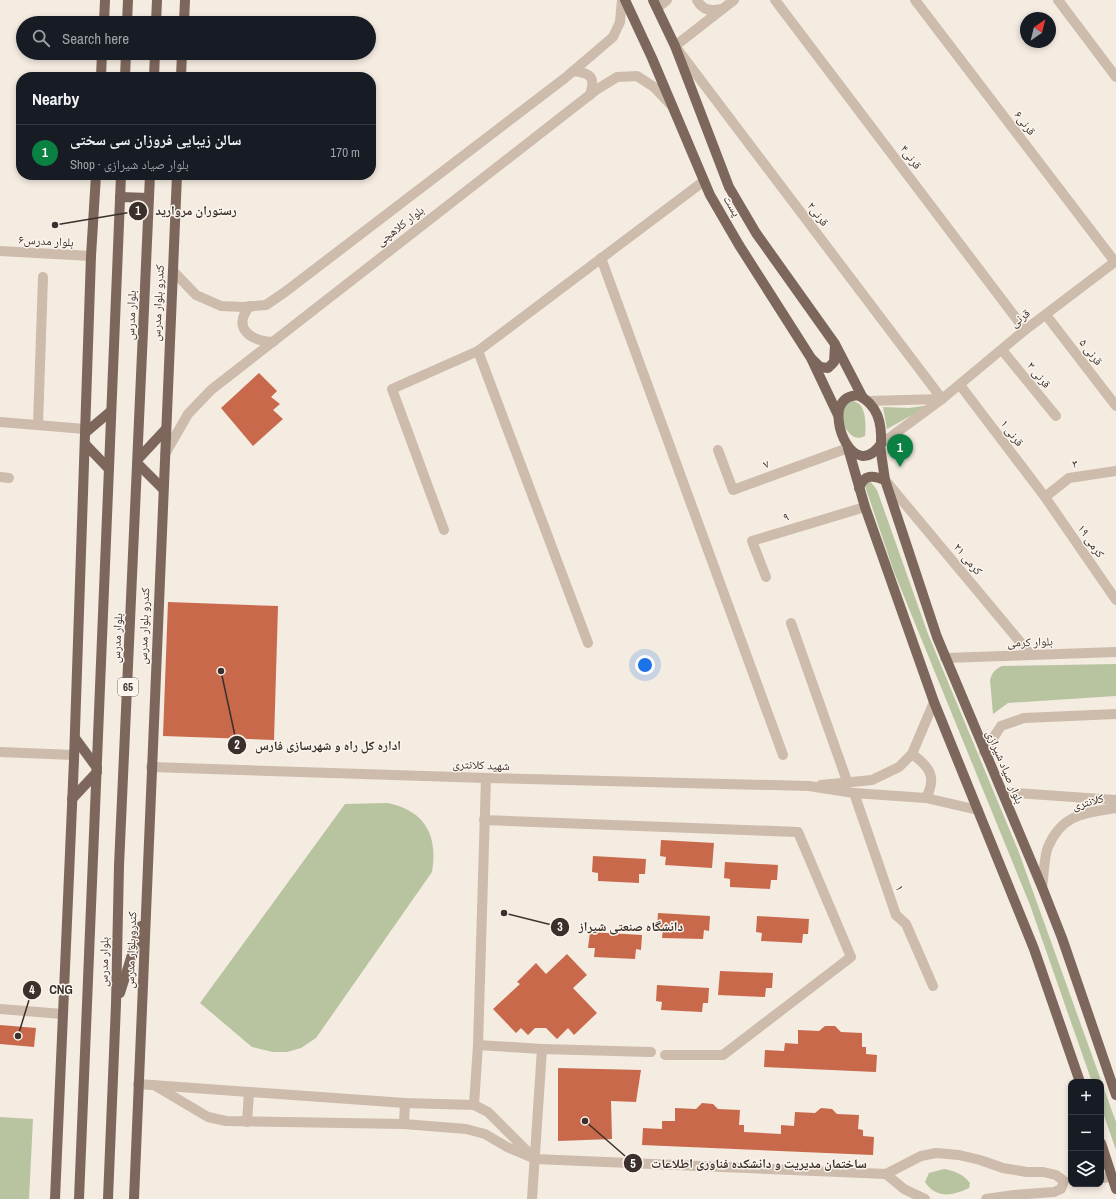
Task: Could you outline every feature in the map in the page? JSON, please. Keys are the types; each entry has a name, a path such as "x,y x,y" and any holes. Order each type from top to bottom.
{"main road":[{"path":"104,16 105,0"},
{"path":"127,16 128,0"},
{"path":"156,16 157,0"},
{"path":"184,16 185,0"},
{"name":"پست","path":"624,0 710,195 739,245 811,358 838,415"},
{"name":"پست","path":"655,4 674,46 729,187 756,233 835,344 866,399"},
{"path":"101,72 102,60"},
{"path":"125,72 126,60"},
{"path":"154,72 155,60"},
{"path":"181,72 182,60"},
{"path":"55,1199 75,738 91,256 96,180"},
{"name":"بلوار مدرس","path":"79,1199 121,180"},
{"name":"بلوار مدرس","path":"108,1199 116,1004 119,866 150,180"},
{"name":"کندرو بلوار مدرس","path":"134,1199 177,180"},
{"path":"120,197 149,198"},
{"path":"811,358 820,367 828,368 834,362 835,344"},
{"path":"848,448 856,454 866,456 875,452 880,445 880,424 878,413 866,399 858,395 849,397 841,404 838,415 839,425 848,448 865,507 934,702 1034,949 1079,1079"},
{"path":"85,431 111,411"},
{"path":"163,488 138,462 166,429"},
{"path":"85,444 109,469"},
{"name":"بلوار صیاد شیرازی","path":"880,445 885,480 937,637 1065,945 1116,1094"},
{"path":"859,488 862,481 868,476 877,476 885,480"},
{"path":"72,799 97,770 75,738"},
{"path":"116,1004 145,914"},
{"path":"1104,1151 1116,1189"}],"street":[{"name":"بلوار کلاهچی","path":"173,271 196,295 221,306 266,305 573,71 613,36 620,22 624,0"},
{"path":"655,4 667,0"},
{"path":"697,0 700,5 710,11 722,9"},
{"path":"674,46 734,0"},
{"name":"قرنی۴","path":"775,0 1025,330"},
{"name":"قرنی۶","path":"915,0 1116,262"},
{"path":"1058,0 1116,76"},
{"name":"قرنی۲","path":"674,46 942,399"},
{"path":"573,71 586,73 592,78 593,85 590,95"},
{"name":"بلوار کلاهچی","path":"165,454 188,414 211,390 590,95 617,77 637,76 654,87 672,106"},
{"path":"444,530 392,390 478,351 704,180"},
{"name":"بلوار مدرس۶","path":"0,251 91,256"},
{"path":"601,258 783,755"},
{"name":"قرنی","path":"880,445 960,385 1025,330 1116,262"},
{"path":"38,424 43,277"},
{"path":"250,306 244,313 242,322 245,331 253,338 262,342 273,342"},
{"name":"قرنی ۵","path":"1046,314 1116,406"},
{"name":"قرنی ۳","path":"1002,350 1056,416"},
{"path":"478,351 588,643"},
{"name":"قرنی ۱","path":"960,385 1044,497"},
{"path":"866,399 942,399"},
{"path":"0,422 38,424 85,431"},
{"name":"۷","path":"718,450 733,490 848,448"},
{"name":"۳","path":"1044,497 1069,478 1116,471"},
{"name":"کرمی ۲۱","path":"885,480 1031,655"},
{"name":"کرمی ۱۹","path":"1044,497 1116,600"},
{"name":"۹","path":"766,577 752,541 865,507"},
{"path":"791,624 847,781"},
{"name":"بلوار کرمی","path":"945,658 1116,652"},
{"path":"809,786 847,781 872,780 899,767 912,754 934,702"},
{"path":"984,752 1001,726 1024,718 1116,714"},
{"path":"0,752 74,755"},
{"path":"912,754 923,762 931,773 932,788 926,798"},
{"name":"شهید کلانتری","path":"151,767 486,778 809,786"},
{"path":"474,1105 478,1045 486,778"},
{"path":"809,786 854,793 926,798 978,810"},
{"name":"کلانتری","path":"1002,792 1116,800"},
{"name":"۱","path":"854,793 896,915 906,924 933,986"},
{"name":"کلانتری","path":"1042,887 1048,848 1060,826 1076,816 1116,808"},
{"path":"484,820 798,832 851,957 722,1055 665,1055"},
{"path":"0,1009 64,1014"},
{"path":"478,1045 542,1049 651,1052"},
{"path":"532,1199 542,1049"},
{"path":"138,1084 405,1103 474,1105 488,1112 535,1159"},
{"path":"154,1085 208,1117 226,1121 404,1124 466,1129 485,1134 507,1147 535,1159 886,1174 920,1156 936,1153 959,1155 1003,1168 1056,1175 1067,1181 1061,1189 1054,1192 1014,1194 986,1199"},
{"path":"247,1122 249,1092"},
{"path":"404,1124 405,1103"},
{"path":"886,1174 904,1189 925,1199"},
{"path":"1104,1178 1112,1177"}],"green space":[{"path":"853,401 861,406 865,417 865,436 861,438 856,438 853,436 844,426 842,415 845,404"},
{"path":"930,405 887,429 883,407 909,408"},
{"path":"870,481 877,490 928,634 1018,850 1101,1079 1091,1079 1030,905 894,572 864,483"},
{"path":"1116,664 1116,696 1008,703 993,714 990,680 997,668 1002,666"},
{"path":"388,803 411,812 420,819 426,827 433,847 432,872 316,1038 301,1048 287,1052 273,1052 252,1047 200,1003 345,804"},
{"path":"1104,1089 1116,1122 1116,1150 1104,1116"},
{"path":"0,1117 33,1119 29,1199 0,1199"},
{"path":"944,1169 965,1177 970,1183 969,1188 951,1194 934,1191 925,1182 929,1173"}],"building":[{"path":"259,373 277,391 271,397 280,404 273,410 283,419 253,446 221,408"},
{"path":"168,602 278,606 274,740 163,736"},
{"path":"661,840 714,843 712,868 665,865 666,857 660,856"},
{"path":"593,856 646,859 645,874 639,874 639,883 598,881 598,873 592,872"},
{"path":"725,862 778,865 777,880 771,880 770,889 730,887 730,879 724,878"},
{"path":"658,913 710,916 709,931 704,930 703,939 662,938 663,929 657,929"},
{"path":"757,916 809,919 808,934 803,934 802,943 761,941 762,933 756,932"},
{"path":"590,932 642,935 641,950 636,949 635,959 594,957 595,948 588,948"},
{"path":"567,954 587,975 573,988 597,1013 574,1035 568,1028 557,1039 546,1028 535,1028 528,1035 521,1028 516,1033 493,1009 520,984 517,982 536,963 546,974"},
{"path":"720,971 773,973 772,988 766,988 765,997 718,995"},
{"path":"657,985 709,988 708,1003 703,1003 702,1012 661,1010 662,1002 656,1001"},
{"path":"0,1025 36,1028 34,1047 0,1044"},
{"path":"825,1026 835,1026 841,1032 862,1033 862,1047 866,1047 866,1054 877,1055 876,1072 764,1067 765,1050 784,1051 785,1043 798,1044 798,1030 819,1031"},
{"path":"558,1068 641,1070 636,1102 611,1101 612,1139 558,1141"},
{"path":"702,1103 713,1104 718,1109 740,1110 739,1125 744,1125 744,1132 781,1134 781,1125 794,1126 795,1112 815,1113 821,1108 832,1109 837,1114 859,1115 858,1129 863,1130 863,1136 874,1137 873,1155 642,1145 643,1128 662,1129 662,1121 675,1121 675,1108 696,1109"}],"place":[{"name":"رستوران مروارید","path":"55,225"},
{"name":"سالن زیبایی فروزان سی سختی","path":"900,467"},
{"name":"اداره کل راه و شهرسازی فارس","path":"221,671"},
{"name":"دانشگاه صنعتی شیراز","path":"504,913"},
{"name":"CNG","path":"18,1036"},
{"name":"ساختمان مدیریت و دانشکده فناوری اطلاعات","path":"585,1121"}]}
